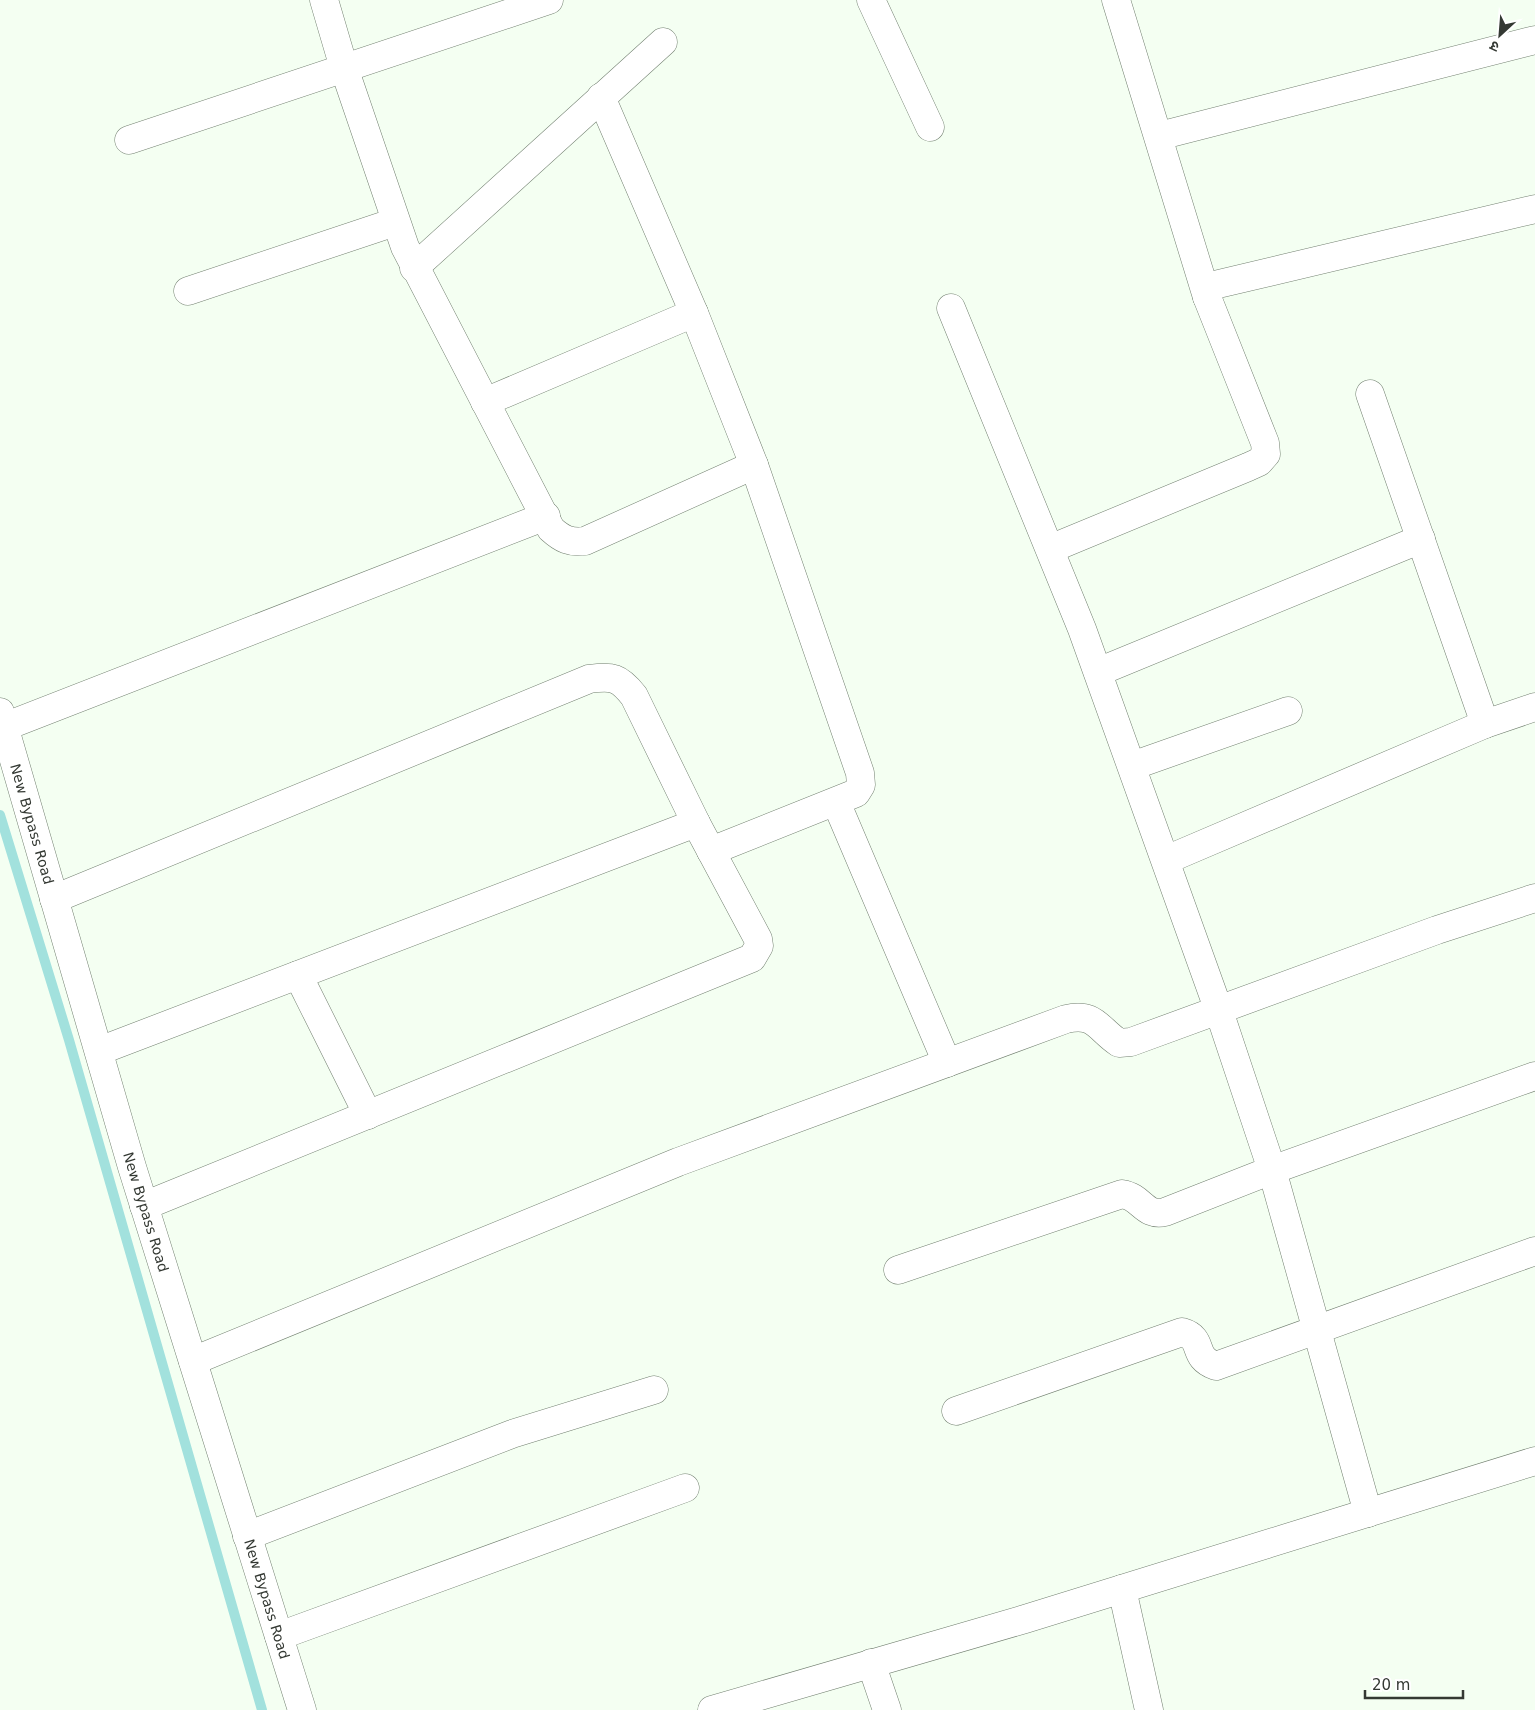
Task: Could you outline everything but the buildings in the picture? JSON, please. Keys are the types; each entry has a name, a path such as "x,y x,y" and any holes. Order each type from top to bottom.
{"street":[{"path":"324,0 344,68 395,222 414,268 546,516 551,529 562,539 574,542 585,541 754,465"},
{"path":"129,140 549,0"},
{"path":"871,0 930,127"},
{"path":"1050,549 1254,464 1266,454 1265,443 1207,297 1116,0"},
{"path":"1159,136 1535,40"},
{"path":"414,268 662,42"},
{"path":"602,97 694,313 754,465 860,773 861,785 856,793 710,850"},
{"path":"1207,297 1210,286 1219,283 1535,209"},
{"path":"188,291 395,222"},
{"path":"951,308 1050,549 1098,672 1219,1010 1272,1170 1315,1330 1368,1513"},
{"path":"485,402 694,313"},
{"path":"1370,394 1485,724"},
{"path":"2,719 546,516"},
{"path":"1098,672 1421,539"},
{"path":"54,899 589,679 609,676 623,683 634,696 696,823 758,939 758,946 752,958 144,1206"},
{"path":"1166,860 1485,724 1535,707"},
{"path":"1132,766 1288,711"},
{"name":"New Bypass Road","path":"2,719 144,1206 302,1710"},
{"path":"836,802 947,1063"},
{"path":"99,1051 696,823"},
{"path":"193,1361 678,1162 1077,1017 1088,1018 1100,1025 1108,1036 1119,1043 1131,1042 1437,930 1535,898"},
{"path":"298,975 368,1115"},
{"path":"898,1270 1108,1197 1122,1194 1133,1196 1146,1210 1156,1214 1272,1170 1535,1076"},
{"path":"956,1412 1182,1332 1191,1334 1196,1340 1200,1356 1207,1363 1216,1366 1535,1251"},
{"path":"247,1536 512,1434 654,1390"},
{"path":"712,1710 1122,1589 1368,1513 1534,1470"},
{"path":"279,1636 685,1488"},
{"path":"1122,1589 1149,1710"},
{"path":"872,1663 887,1710"}],"waterway":[{"path":"0,815 69,1040 262,1710"}]}
